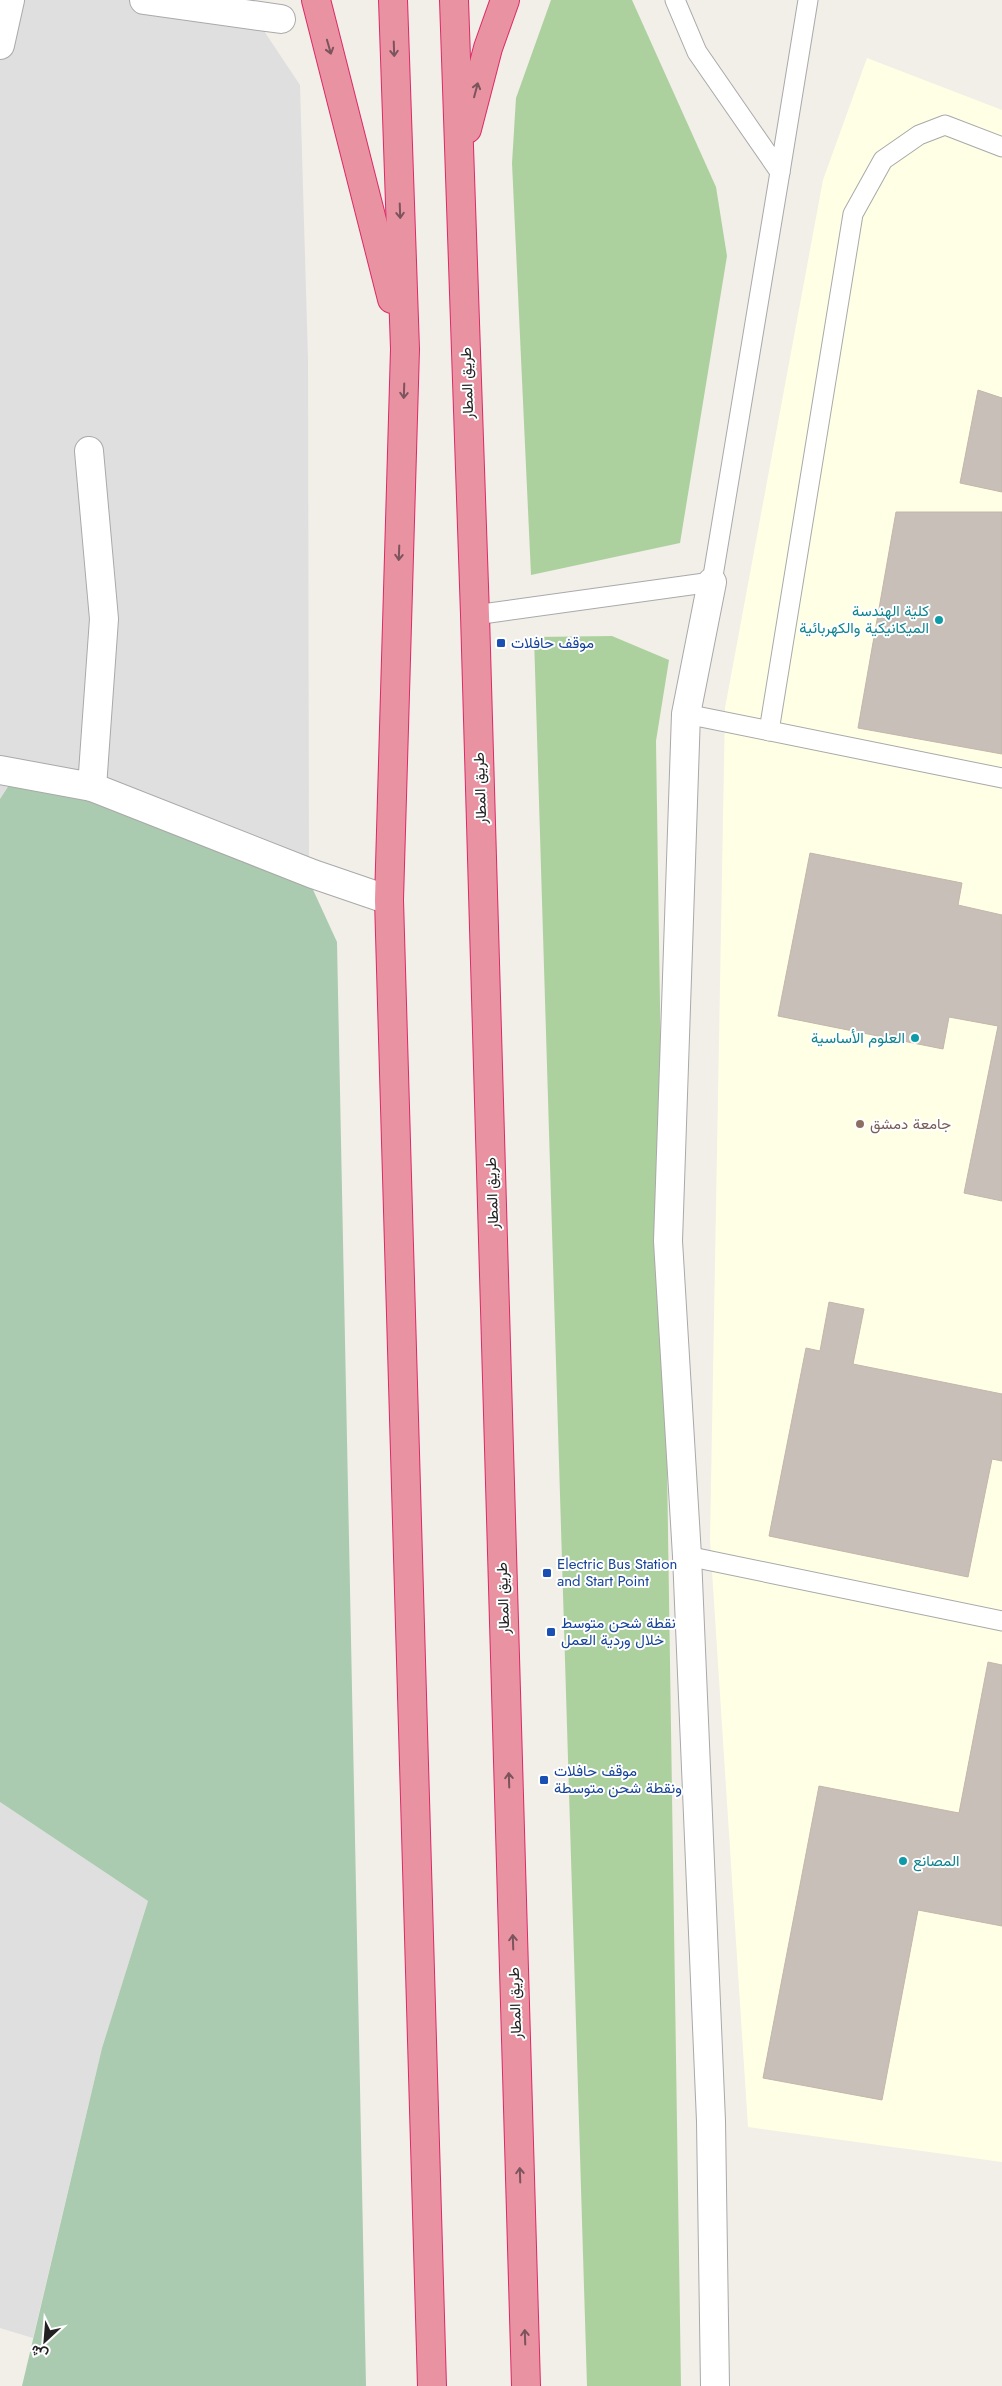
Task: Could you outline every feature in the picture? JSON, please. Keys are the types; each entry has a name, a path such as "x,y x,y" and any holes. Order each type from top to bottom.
{"highway":[{"path":"316,0 405,349"},
{"path":"393,0 405,349 389,900 432,2386"},
{"name":"طريق المطار","path":"454,0 475,615 526,2386"},
{"path":"459,172 471,110 488,48 504,0"}],"street":[{"path":"0,45 10,0"},
{"path":"144,0 281,19"},
{"path":"89,451 104,620 92,787"},
{"path":"712,582 686,714 668,1241 687,1556 710,2121 715,2386"},
{"path":"0,770 92,787 313,874 389,900"}],"lane":[{"path":"675,0 698,52 780,172"},
{"path":"475,615 712,582 808,0"},
{"path":"769,731 853,214 883,160 919,135 945,125 1002,147"},
{"path":"686,714 1002,778"},
{"path":"687,1556 1002,1621"}],"shaded area":[{"path":"0,0 253,0 266,34 300,85 308,359 309,881 15,774 0,799"},
{"name":"جامعة دمشق","path":"867,58 1002,110 1002,2162 748,2127 710,1540 725,708 823,180"},
{"path":"16,774 309,881 337,942 366,2386 22,2386 102,2048 148,1901 0,1802 0,799"},
{"path":"0,1802 148,1901 102,2048 33,2338 0,2328"}],"green space":[{"path":"551,0 632,0 716,187 727,256 680,543 531,575 512,163 516,98"},
{"path":"612,636 669,660 656,741 681,2386 587,2386 534,637"}],"building":[{"path":"978,390 1002,398 1002,492 960,483"},
{"name":"كلية الهندسة الميكانيكية والكهربائية","path":"896,512 1002,512 1002,754 858,728"},
{"name":"العلوم الأساسية","path":"810,853 962,883 958,905 1002,915 1002,1201 964,1193 998,1026 949,1017 943,1049 778,1016"},
{"path":"829,1302 864,1309 853,1364 1002,1394 1002,1461 992,1459 968,1577 769,1536 806,1348 820,1351"},
{"name":"المصانع","path":"988,1662 1002,1665 1002,1926 918,1910 882,2100 763,2078 819,1786 959,1813"}],"place":[{"name":"كلية الهندسة الميكانيكية والكهربائية","path":"939,620"},
{"name":"موقف حافلات","path":"501,643"},
{"name":"العلوم الأساسية","path":"915,1038"},
{"name":"جامعة دمشق","path":"860,1124"},
{"name":"Electric Bus Station and Start Point","path":"547,1573"},
{"name":"نقطة شحن متوسط خلال وردية العمل","path":"551,1632"},
{"name":"موقف حافلات ونقطة شحن متوسطة","path":"544,1780"},
{"name":"المصانع","path":"903,1861"}]}
